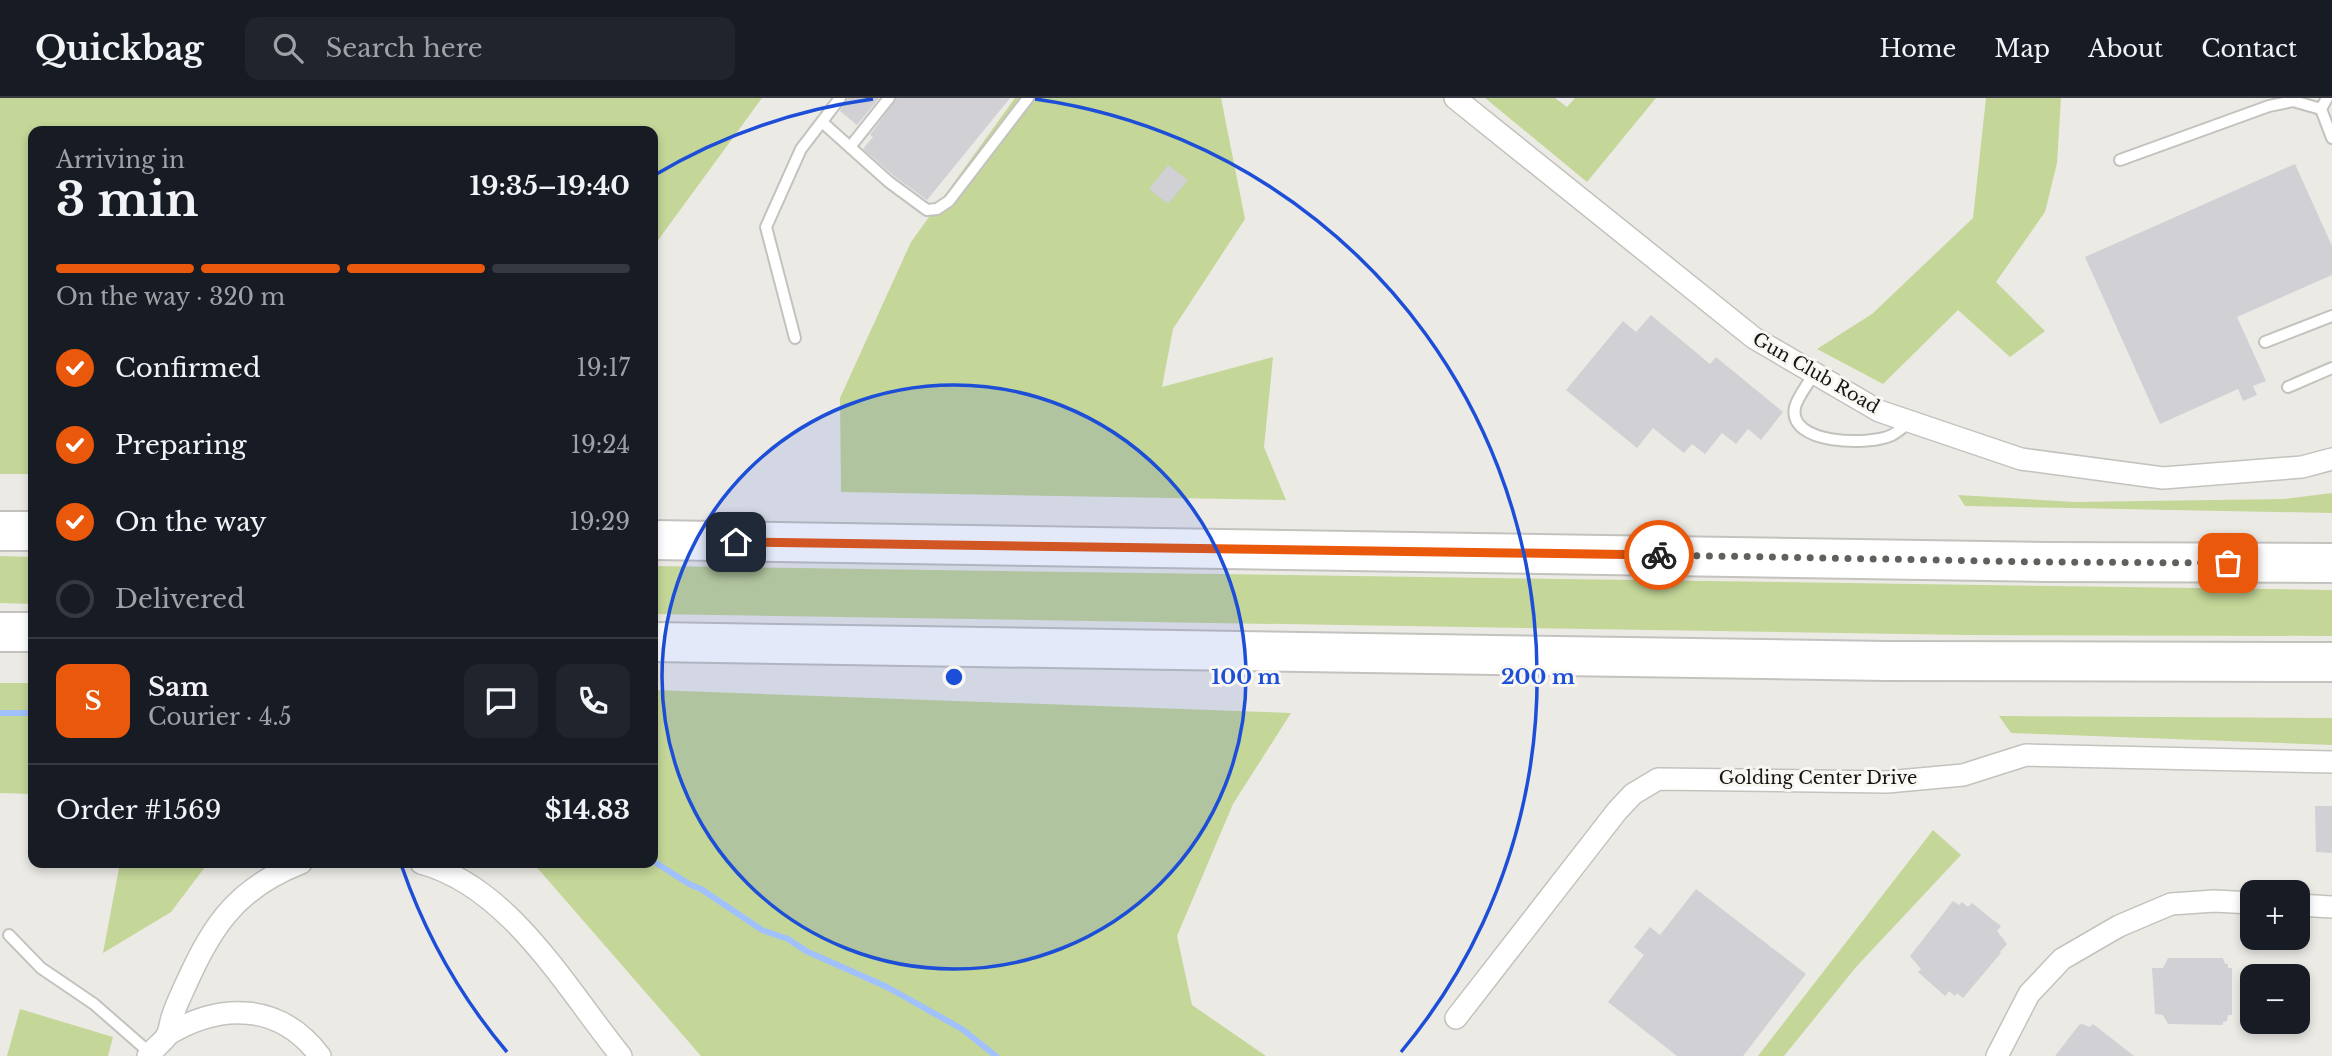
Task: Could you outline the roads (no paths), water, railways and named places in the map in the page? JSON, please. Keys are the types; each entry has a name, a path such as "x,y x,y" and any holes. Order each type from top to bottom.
{"highway":[{"path":"0,531 28,531"},
{"path":"658,540 2045,562 2332,563"},
{"path":"0,632 28,632"},
{"path":"658,642 1936,662 2332,662"}],"street":[{"name":"Gun Club Road","path":"1455,98 1754,338 1879,411 2021,459 2163,478 2302,467 2332,458"},
{"name":"Golding Center Drive","path":"1456,1018 1617,811 1633,793 1658,779 1887,782 1963,775 2026,755 2332,762"},
{"path":"167,1035 172,1016 199,954 222,918 238,899 276,873 288,868"},
{"path":"435,868 462,878 508,914 621,1056"},
{"path":"1997,1056 2029,993 2062,959 2119,926 2171,904 2240,902"},
{"path":"2310,906 2332,907"},
{"path":"149,1054 167,1035 187,1023 220,1013 255,1014 275,1020 294,1030 310,1043 320,1056"}],"lane":[{"path":"795,338 765,227 801,149 840,98"},
{"path":"850,147 889,98"},
{"path":"822,122 889,182 927,210 937,209 949,201 1028,98"},
{"path":"2320,108 2327,98"},
{"path":"2120,160 2269,106 2294,100 2320,108"},
{"path":"2320,108 2332,138"},
{"path":"2265,342 2332,316"},
{"path":"2288,387 2332,368"},
{"path":"1814,373 1795,407 1796,421 1804,430 1841,442 1863,442 1891,436 1910,422"},
{"path":"9,934 41,968 94,1003 149,1054"}],"waterway":[{"path":"0,713 28,713"},
{"path":"658,864 762,930 788,939 806,951 887,987 962,1029 996,1056"}]}
